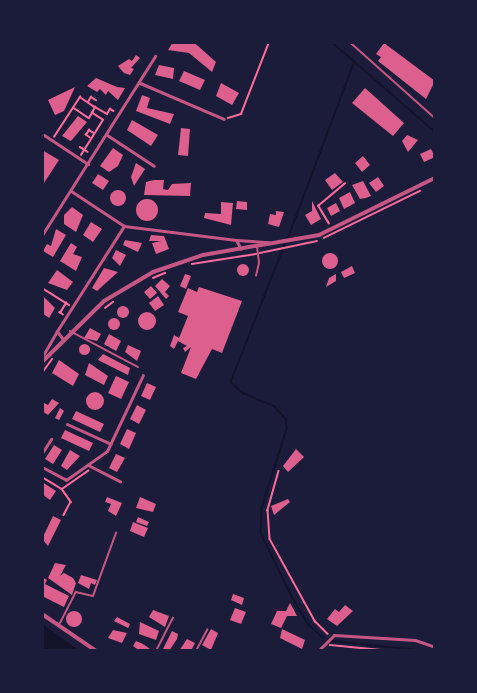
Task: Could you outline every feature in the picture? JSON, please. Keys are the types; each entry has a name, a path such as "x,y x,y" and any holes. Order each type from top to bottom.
{"street":[{"path":"42,235 120,115 155,56"},
{"path":"140,83 224,119"},
{"path":"44,135 88,164"},
{"path":"107,135 154,166"},
{"path":"42,362 70,331 104,301 153,272 192,258 257,246 283,244 333,230 435,178"},
{"path":"70,191 124,226 283,244"},
{"path":"42,357 124,226"},
{"path":"236,240 241,249"},
{"path":"57,331 62,339"},
{"path":"42,467 66,480 90,467 111,444 143,375"},
{"path":"67,424 111,444"},
{"path":"42,453 51,439"},
{"path":"90,467 120,481"},
{"path":"42,614 96,651"},
{"path":"318,651 330,635 415,640 435,647"}],"lane":[{"path":"350,42 435,118"},
{"path":"256,276 257,246"},
{"path":"70,331 138,367"},
{"path":"58,625 76,592 93,596 116,533"},
{"path":"156,651 173,618"},
{"path":"196,651 207,630"}],"path":[{"path":"224,119 241,114 268,42"},
{"path":"52,141 80,97 107,114 110,109 120,115"},
{"path":"73,108 89,118 96,100 91,97 88,102"},
{"path":"98,116 101,111"},
{"path":"79,158 103,120 92,112"},
{"path":"91,139 86,135 89,130 94,134"},
{"path":"80,147 94,156"},
{"path":"333,230 318,206 345,183"},
{"path":"190,265 289,248"},
{"path":"147,281 172,271"},
{"path":"42,288 73,308"},
{"path":"98,313 116,300"},
{"path":"42,373 55,356"},
{"path":"62,489 90,467"},
{"path":"279,471 268,510 270,539 315,621 330,635"},
{"path":"42,477 62,489 71,502 64,516"},
{"path":"323,643 392,651"}],"shaded area":[{"path":"42,624 80,651 42,651"}],"building":[{"path":"173,42 193,42 216,62 212,72 189,53 168,50"},
{"path":"384,43 435,81 426,99 378,61 381,57 376,54"},
{"path":"136,55 140,58 131,68 134,69 130,75 124,73 118,66 129,59 132,61"},
{"path":"159,65 174,68 173,79 155,75"},
{"path":"184,71 205,80 200,90 179,81"},
{"path":"96,78 125,88 118,100 108,91 106,95 100,89 97,92 87,86"},
{"path":"221,83 239,93 232,105 216,96"},
{"path":"75,87 64,111 55,115 48,100"},
{"path":"365,88 404,123 393,136 352,103"},
{"path":"142,95 150,98 147,108 174,114 170,124 136,111"},
{"path":"78,116 87,122 71,141 62,136"},
{"path":"132,120 158,135 151,146 127,130"},
{"path":"181,128 190,129 188,156 178,155"},
{"path":"407,135 418,140 408,152 402,141"},
{"path":"113,148 123,155 118,166 109,172 100,166"},
{"path":"431,149 435,157 424,162 420,154"},
{"path":"42,150 59,160 42,186"},
{"path":"363,156 370,165 362,172 355,163"},
{"path":"136,163 145,169 134,186 131,177"},
{"path":"335,173 343,182 332,190 325,180"},
{"path":"98,174 109,181 103,190 92,183"},
{"path":"378,177 384,186 376,192 369,183"},
{"path":"164,180 163,189 168,190 172,184 191,183 190,196 144,195 146,182"},
{"path":"363,181 371,196 360,199 352,185"},
{"path":"115,190 121,190 126,198 124,204 115,206 110,201 110,195"},
{"path":"350,192 355,203 344,209 339,198"},
{"path":"147,199 155,202 158,210 155,218 147,221 139,218 136,210 139,202"},
{"path":"237,201 247,202 247,210 236,209"},
{"path":"312,201 321,219 311,225 305,215 312,211"},
{"path":"221,202 233,203 231,225 204,218 205,213 221,214"},
{"path":"336,203 340,211 331,216 327,208"},
{"path":"72,207 83,215 76,232 64,224 64,215"},
{"path":"276,211 284,212 279,227 268,224 270,214 276,215"},
{"path":"91,222 102,229 93,242 83,235"},
{"path":"56,229 66,235 53,257 43,251 47,244 51,246"},
{"path":"151,235 164,236 169,249 156,254 152,243 161,241 149,241"},
{"path":"125,240 142,243 138,252 123,245"},
{"path":"71,243 77,247 73,254 82,257 76,271 60,261"},
{"path":"116,250 126,255 120,266 112,258"},
{"path":"330,253 336,255 338,261 336,267 330,269 324,267 322,261 324,255"},
{"path":"245,264 249,270 245,276 241,276 237,268"},
{"path":"352,266 355,273 344,278 341,272"},
{"path":"104,268 118,272 97,291 92,288"},
{"path":"57,270 73,282 67,290 48,283"},
{"path":"185,274 191,276 186,289 180,286"},
{"path":"336,274 336,281 326,287 329,278"},
{"path":"162,279 170,286 165,292 169,296 166,299 155,286"},
{"path":"151,286 157,293 150,299 144,292"},
{"path":"199,287 242,301 222,353 212,349 196,379 181,373 191,347 185,352 183,348 187,346 178,341 174,349 170,346 174,335 179,338 188,316 178,312 188,288 197,292"},
{"path":"42,295 55,308 49,318 42,313"},
{"path":"158,296 164,305 155,311 149,303"},
{"path":"125,306 129,312 125,318 121,318 117,310"},
{"path":"147,312 153,315 156,321 153,327 147,330 141,327 138,321 141,315"},
{"path":"116,318 120,324 116,330 112,330 108,322"},
{"path":"90,328 101,334 97,341 84,338"},
{"path":"109,334 121,341 116,351 104,344"},
{"path":"84,343 90,349 84,355 78,349"},
{"path":"128,345 141,351 137,361 125,352"},
{"path":"103,354 130,368 128,375 98,360"},
{"path":"59,360 79,374 73,386 52,373"},
{"path":"89,363 108,376 104,385 85,375"},
{"path":"116,376 129,382 121,399 108,393"},
{"path":"147,383 156,387 150,400 141,396"},
{"path":"95,392 101,395 104,401 101,407 95,410 89,407 86,401 89,395"},
{"path":"52,399 59,403 48,415 42,411 42,402 48,405"},
{"path":"137,405 146,410 139,424 130,419"},
{"path":"60,408 64,411 59,420 55,418"},
{"path":"76,411 104,424 100,432 72,419"},
{"path":"127,429 136,433 129,449 120,444"},
{"path":"65,430 93,443 89,451 61,438"},
{"path":"54,445 62,450 53,464 45,459"},
{"path":"296,449 304,457 288,472 283,466"},
{"path":"70,450 80,456 67,470 61,466"},
{"path":"116,454 125,458 117,472 109,468"},
{"path":"42,482 56,491 50,500 42,494"},
{"path":"107,497 122,503 116,516 108,511 111,504 105,502"},
{"path":"140,497 156,504 153,512 136,508"},
{"path":"288,499 290,502 274,515 271,506"},
{"path":"53,516 61,520 48,546 42,539"},
{"path":"138,517 149,522 147,526 136,522"},
{"path":"133,522 148,528 144,537 130,531"},
{"path":"55,563 66,565 60,576 64,573 73,578 76,583 72,595 48,578"},
{"path":"81,575 97,580 95,585 91,583 89,589 78,583"},
{"path":"42,577 47,580 45,584 69,596 64,607 42,596"},
{"path":"233,594 244,598 242,605 231,600"},
{"path":"290,603 297,616 287,616 281,628 271,624 277,611 286,611"},
{"path":"345,605 353,611 337,626 327,619 335,609 339,612"},
{"path":"235,608 246,612 241,624 230,620"},
{"path":"153,610 169,616 165,627 149,617"},
{"path":"71,611 77,611 82,619 80,625 71,627 66,622 66,616"},
{"path":"117,617 130,624 128,628 114,621"},
{"path":"140,622 159,631 156,640 139,634"},
{"path":"211,629 218,633 211,650 202,645"},
{"path":"282,629 305,640 302,649 280,638"},
{"path":"113,630 127,633 122,643 108,638"},
{"path":"172,631 178,634 177,639 169,651 162,651"},
{"path":"187,639 195,643 191,651 179,651"},
{"path":"136,641 153,651 140,651 133,646"}],"waterway":[{"path":"332,42 435,132"},
{"path":"288,238 354,62"},
{"path":"286,242 231,382 243,393 274,406 286,419 287,429 262,509 261,533 308,624 323,637"},
{"path":"331,641 430,651"}]}
